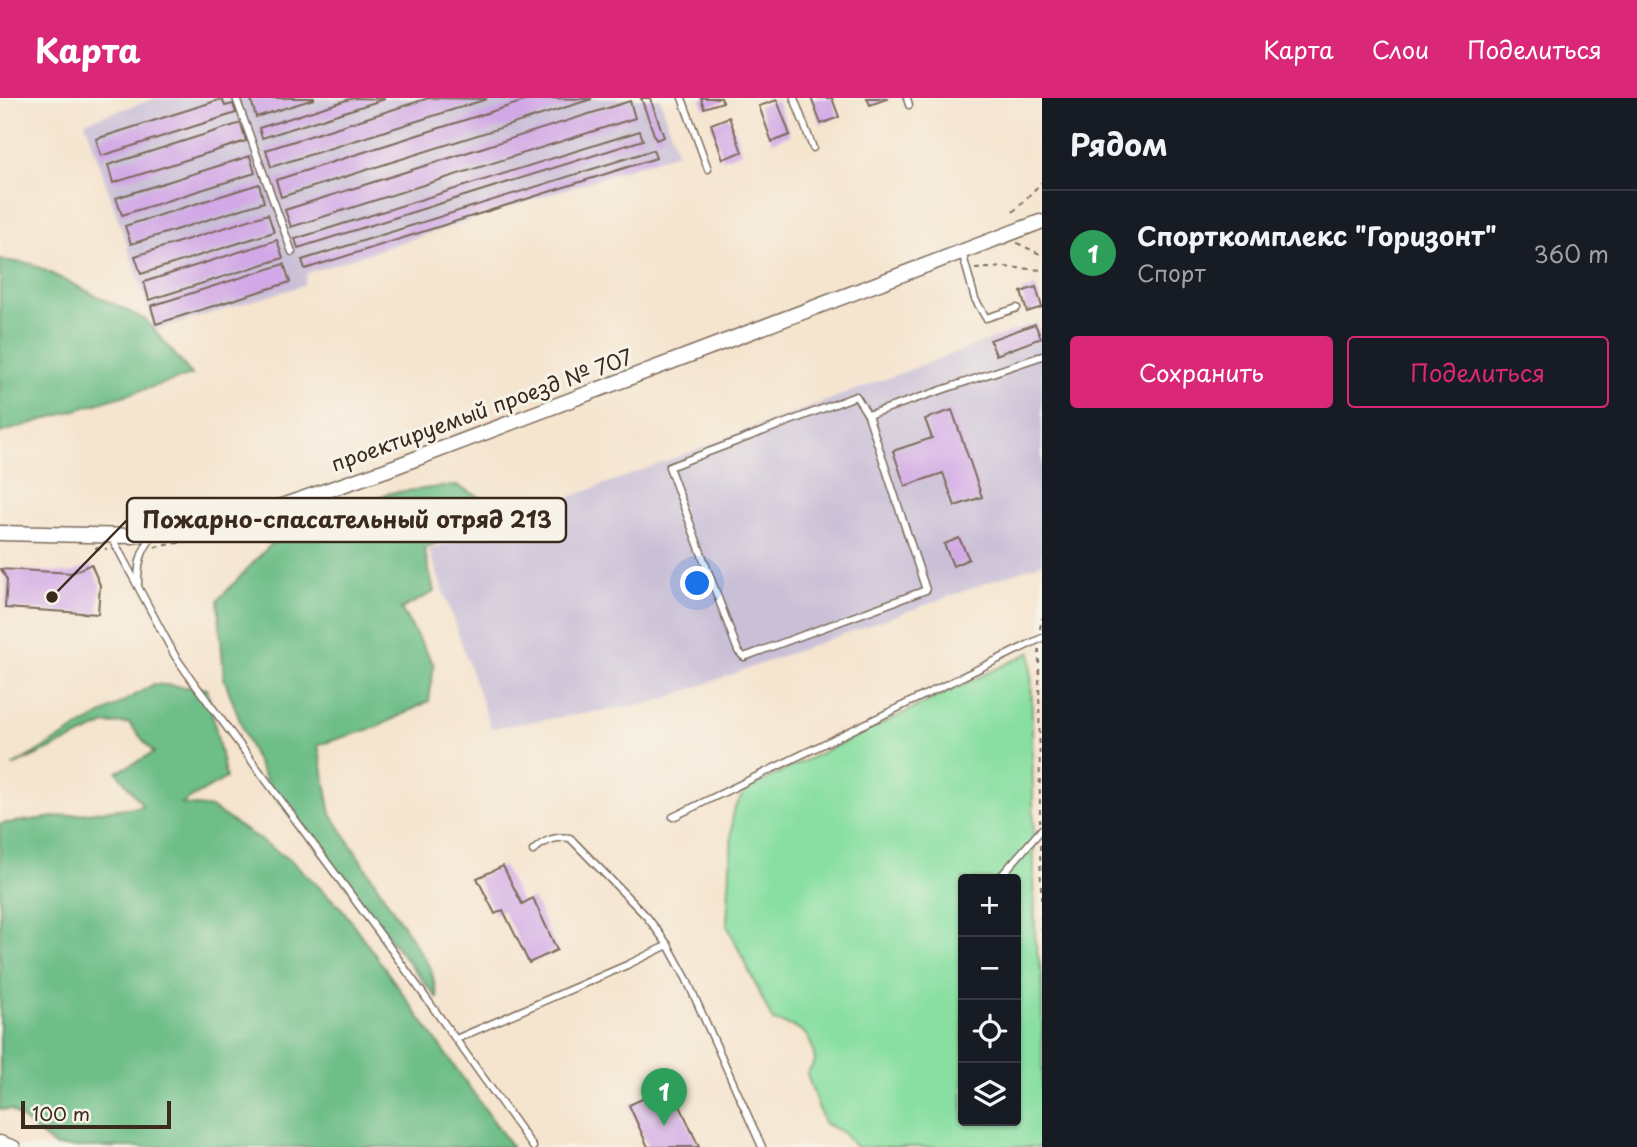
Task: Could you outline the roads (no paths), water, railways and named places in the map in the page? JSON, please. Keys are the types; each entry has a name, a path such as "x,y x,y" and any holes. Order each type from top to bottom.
{"street":[{"path":"961,251 1041,222"},
{"name":"проектируемый проезд № 707","path":"0,533 133,536 258,514 386,470 961,251"},
{"path":"0,1142 14,1147"}],"lane":[{"path":"236,98 292,252"},
{"path":"682,98 708,169"},
{"path":"794,98 813,148"},
{"path":"961,251 975,299 985,318 1017,307"},
{"path":"869,415 1042,356"},
{"path":"856,396 869,415 926,590 744,657 738,651 669,467 856,396"},
{"path":"138,586 138,565 142,549 156,532"},
{"path":"111,536 175,656 533,1147"},
{"path":"674,817 1040,639"},
{"path":"1003,874 1041,831"},
{"path":"533,851 540,844 558,836 570,838 629,897 668,945 686,978 762,1147"},
{"path":"456,1039 668,945"}],"place":[{"name":"Пожарно-спасательный отряд 213","path":"52,597"},
{"name":"Спорткомплекс \"Горизонт\"","path":"664,1126"}]}
